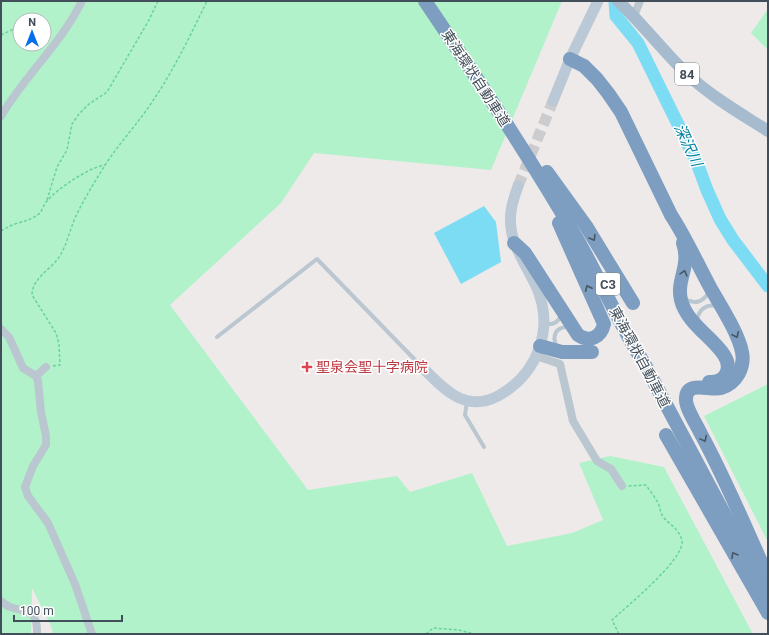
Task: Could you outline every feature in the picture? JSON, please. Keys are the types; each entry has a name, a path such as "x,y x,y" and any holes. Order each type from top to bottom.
{"highway":[{"name":"東海環状自動車道","path":"425,1 493,100 518,131 590,251 711,479 768,577"},
{"name":"東海環状自動車道","path":"431,1 462,46 577,239 632,345 652,379 768,596"},
{"path":"570,59 584,66 593,75 621,112 671,215 686,255 686,263 680,285 681,301 684,308 698,326 724,355 728,367 727,373 717,382 710,382 697,378"},
{"path":"493,100 518,126 545,168 586,226 633,303"},
{"path":"493,100 494,111 527,162 552,207 604,324 603,330 599,336 589,339 578,335 525,253 514,244"},
{"path":"671,215 680,228 709,286 723,309 742,352 742,367 736,378 726,386 714,389 697,387 692,388 687,393 686,405 711,452 768,577"},
{"path":"538,351 592,352"},
{"path":"666,434 768,613"}],"main road":[{"name":"84","path":"618,1 634,16 685,72 725,104 768,131"}],"street":[{"path":"1,116 10,100 63,34 82,1"},
{"path":"554,102 570,59 598,1"},
{"path":"634,16 640,1"},
{"path":"420,366 447,392 467,401 481,401 493,398 502,393 524,376 538,351 544,324 541,302 537,287 514,244 511,233 511,208 518,186"},
{"path":"1,328 9,337 23,368 36,376 38,381 46,436 46,446 33,466 25,487 28,496 48,523 75,584 92,634"},
{"path":"538,351 560,364 573,421 597,460 611,469 622,486"},
{"path":"36,376 46,367"},
{"path":"1,601 11,607 33,614 37,624 37,634"}],"lane":[{"path":"217,337 317,259 420,366"},
{"path":"680,292 685,299 690,302 699,302 706,297 709,286"},
{"path":"698,326 698,314 704,307 710,305 723,309"},
{"path":"544,324 555,323 558,320 562,310"},
{"path":"562,352 555,343 555,333 562,327 573,327"},
{"path":"467,401 465,415 484,447"}],"path":[{"path":"1,231 16,224 30,220 40,212 47,200 57,167 67,150 72,124 89,104 106,92 149,20 158,1"},
{"path":"46,367 60,365 59,344 56,333 32,295 32,288 42,274 60,256 67,243 75,219 85,198 105,165 151,104 174,68 207,1"},
{"path":"1,35 12,30"},
{"path":"47,200 61,188 89,170 105,165"},
{"path":"619,634 612,620 662,574 674,558 682,542 676,528 662,515 658,502 646,485 622,486"},
{"path":"426,634 433,628 459,630 474,634"}],"green space":[{"path":"1,1 562,1 491,170 314,153 281,203 170,305 308,490 397,476 410,492 472,473 507,546 572,533 603,520 579,463 610,456 664,467 753,634 53,634 51,626 32,588 31,634 1,634"},
{"path":"768,9 768,50 751,33"},
{"path":"768,384 768,542 704,416"}],"water":[{"path":"484,206 496,222 501,262 461,284 434,233"}],"waterway":[{"name":"深沢川","path":"615,1 616,16 638,43 697,163 720,219 733,240 768,286"}],"tunnel":[{"path":"518,186 553,101"}],"place":[{"name":"聖泉会聖十字病院","path":"307,367"}]}
